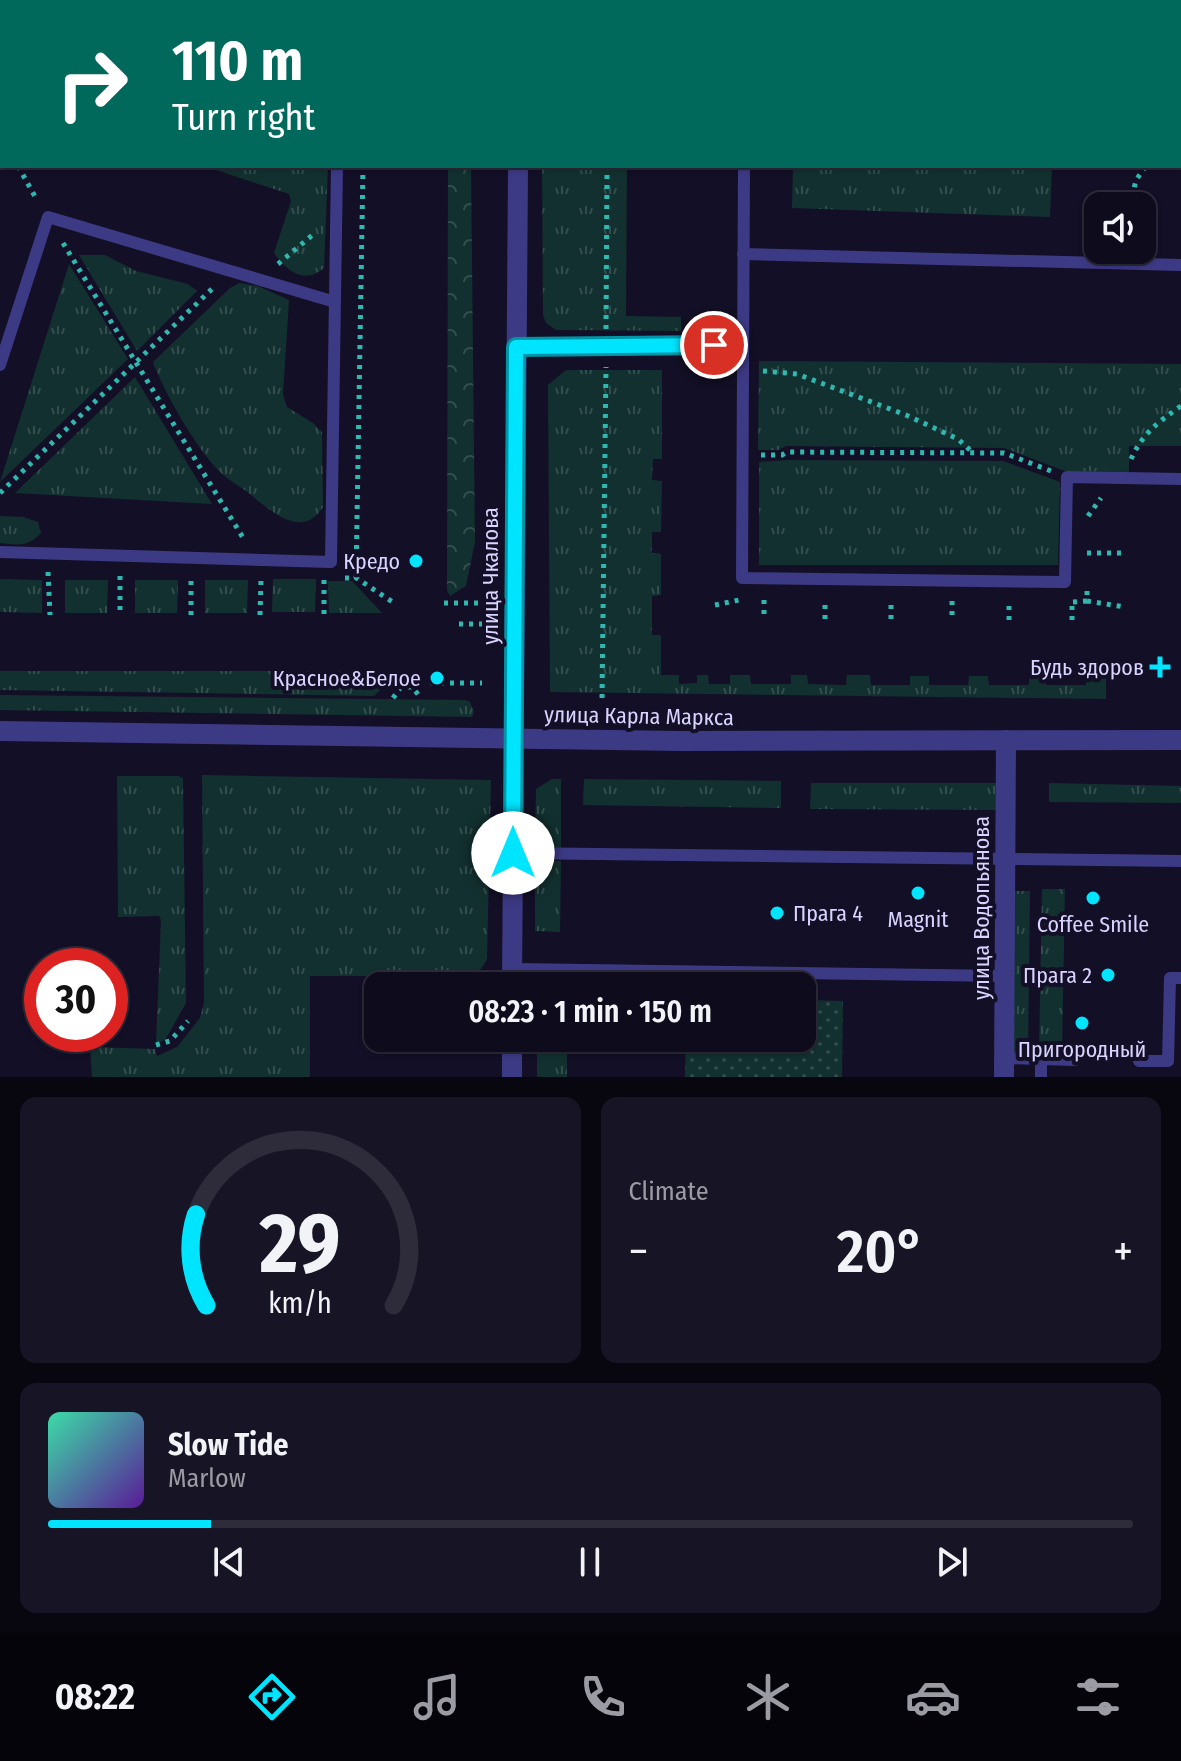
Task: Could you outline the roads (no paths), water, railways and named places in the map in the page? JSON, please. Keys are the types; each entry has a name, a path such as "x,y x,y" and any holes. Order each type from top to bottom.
{"street":[{"name":"улица Чкалова","path":"512,972 518,168"},
{"name":"улица Карла Маркса","path":"0,731 514,739 1181,740"},
{"name":"улица Водопьянова","path":"1004,1068 1006,740"},
{"path":"512,1052 512,1077"}],"lane":[{"path":"0,552 331,562 337,168"},
{"path":"744,168 742,578 1065,582 1067,477 1181,479"},
{"path":"0,365 48,217 335,302"},
{"path":"743,254 1181,265"},
{"path":"516,347 742,345"},
{"path":"513,853 1181,861"},
{"path":"816,977 1004,976"},
{"path":"1139,1061 1168,1061 1170,978 1181,978"},
{"path":"1004,1068 1041,1059 1075,1060"},
{"path":"1041,1059 1041,1077"}],"place":[{"name":"Кредо","path":"416,561"},
{"name":"Будь здоров","path":"1160,667"},
{"name":"Красное&Белое","path":"437,678"},
{"name":"Magnit","path":"918,893"},
{"name":"Coffee Smile","path":"1093,898"},
{"name":"Прага 4","path":"777,913"},
{"name":"Прага 2","path":"1108,975"},
{"name":"Пригородный","path":"1082,1023"}]}
